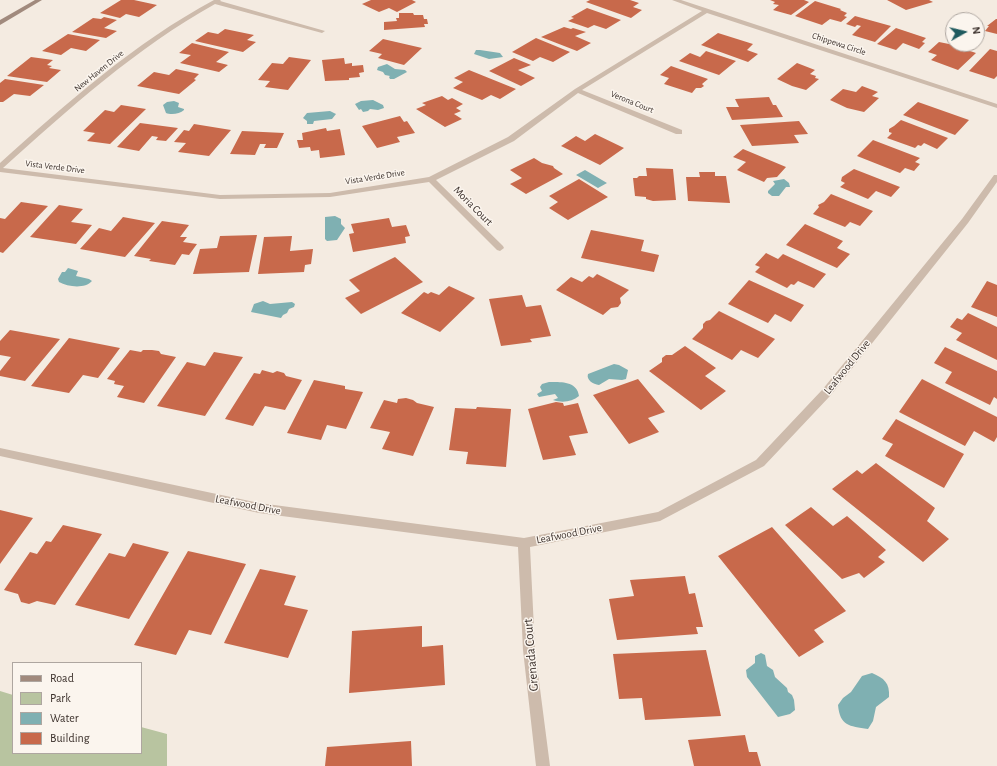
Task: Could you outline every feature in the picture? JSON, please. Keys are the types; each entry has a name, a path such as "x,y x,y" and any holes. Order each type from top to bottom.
{"main road":[{"path":"0,23 39,0"}],"street":[{"name":"Chippewa Circle","path":"675,0 997,106"},
{"path":"216,1 322,31"},
{"name":"New Haven Drive","path":"0,169 52,120 111,72 160,35 216,1"},
{"name":"Vista Verde Drive","path":"0,169 220,197 330,195 431,179 511,139 578,90 706,11"},
{"name":"Verona Court","path":"578,90 679,132"},
{"name":"Leafwood Drive","path":"0,452 259,508 524,543 660,516 760,463 826,393 964,221 997,177"},
{"name":"Moria Court","path":"431,179 500,248"},
{"name":"Grenada Court","path":"524,543 529,650 543,766"}],"green space":[{"path":"0,691 12,695 12,754 142,754 142,727 167,734 167,766 0,766"}],"water":[{"path":"476,50 500,53 503,57 489,59 474,54"},
{"path":"387,64 395,69 405,70 407,72 394,79 390,79 390,76 377,70 378,67"},
{"path":"373,100 383,105 384,108 378,110 370,109 363,112 361,109 359,110 355,104 361,101"},
{"path":"174,101 179,103 178,107 184,110 175,114 166,113 163,105 167,102"},
{"path":"330,111 336,114 332,119 314,121 313,124 307,124 307,121 303,118 307,113"},
{"path":"585,170 607,183 598,188 576,175"},
{"path":"784,179 789,183 790,187 786,187 779,196 772,196 768,193 768,191 775,184 773,181"},
{"path":"335,216 341,219 341,224 345,228 337,240 327,241 325,239 325,217"},
{"path":"68,268 78,271 76,276 92,281 89,284 81,286 67,285 59,282 58,279 62,272 65,272"},
{"path":"263,301 270,304 292,302 295,304 294,307 289,309 281,318 251,312 254,304"},
{"path":"614,364 628,370 626,379 609,379 599,385 592,383 589,380 588,374"},
{"path":"549,382 568,383 575,387 579,396 573,400 563,402 553,400 558,398 555,394 539,397 537,394 542,391 540,387 542,384"},
{"path":"761,653 765,655 767,666 773,670 775,677 792,695 795,710 790,714 778,717 747,677 746,670 755,663 755,656"},
{"path":"872,673 883,679 888,688 889,697 876,707 873,721 868,729 851,726 843,721 838,705 843,698 851,692 862,676"}],"building":[{"path":"121,0 134,0 157,5 139,17 126,14 120,18 100,13"},
{"path":"371,0 412,0 416,2 397,12 389,8 379,12 362,4"},
{"path":"590,0 630,0 639,3 633,7 642,10 631,18 586,2"},
{"path":"770,0 804,0 809,2 791,15 773,10 779,5 773,4 775,2"},
{"path":"887,0 929,0 933,2 906,10"},
{"path":"815,1 841,9 840,10 847,13 844,16 847,17 841,22 830,19 822,25 795,16"},
{"path":"587,8 621,20 606,29 594,25 588,28 568,21 574,18 571,17"},
{"path":"399,13 423,15 424,19 427,19 428,24 424,24 425,27 384,30 384,22 397,21 396,18 399,18"},
{"path":"855,16 891,26 875,42 852,35 861,26 857,25 855,27 846,24"},
{"path":"104,17 117,20 104,28 117,31 106,38 72,32 93,18 101,19"},
{"path":"997,19 997,34 985,31 989,26 987,26"},
{"path":"564,27 586,32 575,36 591,43 577,51 541,37"},
{"path":"896,28 926,38 922,42 925,43 919,49 903,43 896,50 877,44"},
{"path":"225,29 254,35 247,40 256,42 243,52 195,41 208,32 218,34"},
{"path":"718,33 753,44 747,50 758,54 748,62 701,45"},
{"path":"68,34 100,40 86,51 71,48 61,55 42,51"},
{"path":"536,38 570,52 553,62 540,57 533,61 512,52"},
{"path":"383,39 422,48 404,65 378,58 382,54 369,51"},
{"path":"939,42 945,43 945,52 976,53 958,70 931,60 937,55 928,52"},
{"path":"192,43 229,52 216,62 228,65 219,72 180,63 191,55 179,53"},
{"path":"990,49 997,51 997,76 994,79 969,71"},
{"path":"706,51 736,61 719,75 679,61 690,53 700,57"},
{"path":"31,57 53,60 47,65 52,66 49,68 61,70 47,82 7,76"},
{"path":"289,57 311,60 288,90 265,87 270,81 258,80 272,63 283,64"},
{"path":"344,58 345,64 352,63 352,66 363,65 364,72 359,73 360,77 349,78 349,80 325,81 322,60"},
{"path":"514,58 531,65 518,70 535,78 521,86 489,71"},
{"path":"797,63 815,70 810,74 819,79 806,90 792,86 777,79"},
{"path":"671,66 708,79 702,84 704,86 701,88 696,88 692,93 664,84 669,78 660,75"},
{"path":"176,69 199,74 194,79 196,80 179,94 137,86 154,72 169,75"},
{"path":"469,70 516,89 500,99 491,95 482,100 453,88 463,82 454,78"},
{"path":"5,79 44,85 30,96 14,94 3,102 0,102 0,83"},
{"path":"862,86 878,92 872,96 879,98 864,112 847,108 830,100 843,89 856,92"},
{"path":"442,96 448,100 452,98 463,104 456,108 461,111 454,114 462,119 445,127 416,109 426,105 422,103"},
{"path":"769,97 773,105 776,105 783,117 732,120 726,107 739,107 735,99"},
{"path":"918,102 969,120 955,135 903,115"},
{"path":"121,105 146,109 110,144 87,141 95,133 83,131 105,110 114,112"},
{"path":"400,116 404,122 407,121 415,133 397,137 400,142 377,148 362,126"},
{"path":"901,120 948,138 937,149 924,143 915,148 887,138 892,133 889,132 889,129"},
{"path":"799,121 808,134 794,135 799,143 752,146 740,125"},
{"path":"140,123 178,128 166,141 156,140 158,137 152,136 139,151 117,147"},
{"path":"194,124 231,130 209,156 178,152 186,143 174,142 184,130 189,131"},
{"path":"326,128 327,131 340,129 345,155 320,158 319,150 311,151 310,147 299,148 297,140 303,140 302,133"},
{"path":"242,131 284,133 277,148 264,148 266,144 260,144 255,155 230,154"},
{"path":"595,134 624,148 600,165 561,146 576,136 585,141"},
{"path":"873,140 920,158 915,162 920,164 914,171 905,168 900,173 857,156"},
{"path":"743,149 786,167 777,177 767,178 764,182 737,170 746,162 733,157"},
{"path":"534,158 542,163 553,166 563,174 526,194 510,184 522,178 510,170"},
{"path":"646,168 673,169 676,200 653,201 646,199 646,197 635,196 633,178 647,176"},
{"path":"854,169 900,187 891,197 876,191 868,199 840,187 845,183 841,181 842,177"},
{"path":"699,172 715,172 715,176 726,176 730,203 688,201 686,177 700,177"},
{"path":"579,179 608,197 568,220 549,208 558,202 549,196"},
{"path":"831,194 873,211 860,226 850,222 845,227 813,214 819,207 818,205 824,202"},
{"path":"21,202 48,206 3,253 0,252 0,218 5,219"},
{"path":"59,205 83,209 71,222 92,225 76,244 30,237"},
{"path":"123,217 155,223 125,257 80,249 99,228 111,231"},
{"path":"389,218 392,227 406,225 410,236 405,237 406,243 353,252 349,234 354,233 351,224"},
{"path":"162,221 189,225 180,237 187,237 183,242 197,244 189,255 182,254 175,265 149,261 151,259 134,256"},
{"path":"805,224 843,241 837,248 850,254 837,268 786,245"},
{"path":"591,230 644,240 641,251 659,255 654,272 581,258"},
{"path":"257,235 249,272 193,274 200,249 217,248 220,236"},
{"path":"292,236 290,251 313,249 311,264 305,265 304,272 258,274 264,237"},
{"path":"766,253 778,259 783,254 826,274 814,288 798,281 794,285 791,284 787,288 755,272 760,267 755,265"},
{"path":"395,257 423,282 361,314 345,298 360,291 349,280"},
{"path":"597,274 629,290 620,298 621,303 618,307 611,308 603,315 556,290 571,277 582,282 589,276 593,278"},
{"path":"749,280 804,305 791,322 775,314 768,323 728,304"},
{"path":"987,281 997,285 997,317 971,307"},
{"path":"449,286 475,298 440,332 401,313 424,292 428,294 431,292 439,295"},
{"path":"522,295 526,307 541,305 551,336 530,339 532,342 501,346 489,299"},
{"path":"719,311 775,339 758,358 741,350 732,360 692,339 703,328 703,324 710,320"},
{"path":"968,313 997,327 997,360 956,340 962,333 950,327 957,318 962,320"},
{"path":"10,330 60,339 25,381 0,376 0,371 11,357 0,355 0,341"},
{"path":"69,338 120,348 98,378 83,375 69,393 31,386"},
{"path":"685,346 716,368 705,376 726,391 701,410 649,371 662,362 662,358 666,355 672,355"},
{"path":"945,347 997,371 997,399 994,397 990,405 945,383 952,372 934,363"},
{"path":"130,350 141,352 143,350 159,351 161,354 176,357 144,403 117,397 124,386 114,384 115,381 107,379"},
{"path":"214,352 243,357 205,416 157,406 187,362 205,366"},
{"path":"262,370 273,373 277,371 284,373 286,376 302,380 285,410 265,406 253,426 225,419 254,373 260,374"},
{"path":"638,379 665,412 648,418 659,432 629,444 593,395"},
{"path":"922,379 997,417 997,437 994,442 974,431 965,446 899,412"},
{"path":"314,380 345,386 345,389 363,392 346,429 327,425 321,440 287,433"},
{"path":"406,398 417,403 434,407 413,456 382,449 390,432 370,428 384,400 397,403 398,399"},
{"path":"556,402 563,403 564,406 578,403 588,433 569,436 576,455 543,460 528,409"},
{"path":"477,407 511,409 506,467 466,464 468,452 449,450 455,408 476,409"},
{"path":"896,419 964,454 944,488 885,456 893,444 882,439"},
{"path":"876,463 935,508 927,521 949,539 923,562 832,489 857,470 862,474"},
{"path":"811,507 833,526 847,516 886,550 878,557 885,562 864,578 859,573 842,579 785,525"},
{"path":"0,510 33,518 0,564"},
{"path":"63,525 102,534 55,605 37,601 29,604 21,602 18,594 4,590 30,552 37,554 46,541 51,542"},
{"path":"772,527 846,611 814,630 824,642 799,657 718,556"},
{"path":"133,543 169,552 129,619 75,605 109,553 125,557"},
{"path":"188,551 246,564 211,635 189,630 176,655 134,645"},
{"path":"260,569 296,576 284,605 308,610 288,658 224,643"},
{"path":"685,576 689,594 695,593 703,627 696,627 698,634 617,640 609,599 634,596 630,580"},
{"path":"422,626 422,647 443,645 445,685 349,693 352,631"},
{"path":"706,650 721,716 645,720 642,698 619,699 613,654"},
{"path":"745,735 749,752 757,752 761,766 694,766 688,740"},
{"path":"411,741 412,766 325,766 327,747"}]}
